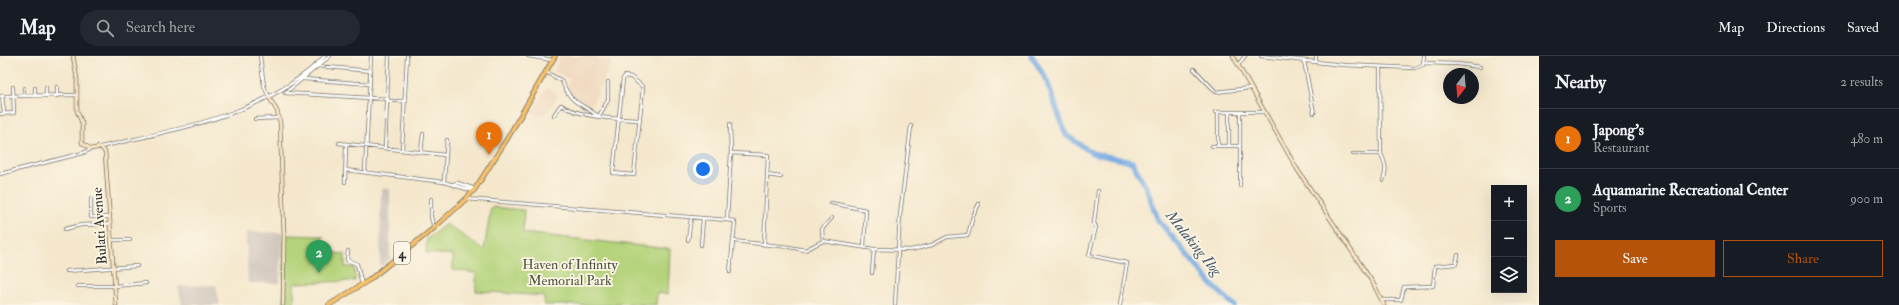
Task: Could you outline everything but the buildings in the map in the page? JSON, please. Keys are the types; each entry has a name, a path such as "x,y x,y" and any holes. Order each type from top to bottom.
{"highway":[{"name":"4","path":"329,305 362,286 434,228 466,199 474,190 507,139 554,58"}],"street":[{"path":"72,56 77,79 77,111 82,123 82,143 91,149"},
{"path":"260,56 264,86 279,118 284,234 283,305"},
{"path":"0,174 83,153 91,149 227,115 269,98 303,75 325,56"},
{"path":"330,56 285,93 406,101"},
{"path":"365,172 371,56"},
{"path":"385,148 389,56"},
{"path":"402,150 406,101 407,56"},
{"path":"528,56 554,58"},
{"path":"1233,56 1297,169 1373,283 1384,305"},
{"path":"1238,65 1245,56"},
{"path":"1261,56 1380,68 1415,68 1424,63 1458,64 1480,67"},
{"path":"1316,56 1316,62"},
{"path":"1424,56 1424,63"},
{"path":"1304,61 1314,113"},
{"path":"317,66 370,71"},
{"path":"1380,68 1381,154 1386,164 1386,171 1383,181"},
{"path":"1194,69 1216,92 1251,88"},
{"path":"546,72 562,81 566,93 572,99 599,116"},
{"path":"627,76 643,86 640,120 634,175 614,174 622,79 627,76"},
{"path":"303,79 370,84"},
{"path":"599,116 608,100 608,82"},
{"path":"46,86 46,96"},
{"path":"13,87 13,96 14,113 2,113 1,96 13,96 24,96 35,96 46,96 57,96 77,96"},
{"path":"57,87 57,96"},
{"path":"24,88 24,96"},
{"path":"35,88 35,96"},
{"path":"554,115 561,105 570,111 618,119 640,120"},
{"path":"1218,146 1217,112 1265,112"},
{"path":"1229,112 1229,146"},
{"path":"1240,112 1240,186"},
{"path":"255,119 279,118"},
{"path":"727,220 731,153 730,124"},
{"path":"896,305 898,251 904,179 911,126"},
{"path":"421,152 423,134"},
{"path":"444,182 447,140"},
{"path":"339,143 445,155"},
{"path":"345,182 346,144"},
{"path":"1212,146 1240,146"},
{"name":"Bulati Avenue","path":"101,147 105,152 110,240 116,305"},
{"path":"731,153 768,155 764,245"},
{"path":"1353,154 1381,154"},
{"path":"345,170 444,182 461,185 474,190"},
{"path":"767,175 781,177"},
{"path":"1098,191 1094,223 1096,227 1090,255 1127,263 1120,305"},
{"path":"90,198 91,217 109,217"},
{"path":"431,199 431,217 434,228"},
{"path":"466,199 703,219 732,220 735,223 730,272"},
{"path":"832,203 866,210 864,247"},
{"path":"734,241 805,250 823,240 874,249 898,251 911,250 932,245 947,237 968,236 973,216 979,204"},
{"path":"688,240 691,218"},
{"path":"823,240 822,229 832,218"},
{"path":"701,245 703,219"},
{"path":"65,230 81,225 109,224"},
{"path":"110,240 130,240"},
{"path":"872,273 874,249"},
{"path":"348,251 347,260 357,264 362,286"},
{"path":"1382,300 1401,300 1404,287 1433,286 1435,266 1456,264 1458,255"},
{"path":"67,271 138,266"},
{"path":"78,286 115,286 146,283"}],"shaded area":[{"path":"560,56 598,56 597,60 613,60 591,106 566,91 570,79 554,71"},
{"path":"547,87 558,95 545,116 531,113"},
{"path":"381,188 390,189 390,259 380,267"},
{"path":"246,232 282,233 280,283 248,283"},
{"path":"216,285 220,305 182,305 178,286"}],"green space":[{"name":"Haven of Infinity Memorial Park","path":"491,207 524,210 523,233 670,249 668,294 657,293 656,305 616,303 615,305 544,305 544,296 476,291 476,273 453,270 453,255 426,253 427,239 446,224 484,250"},
{"path":"284,235 323,236 322,252 345,254 345,267 354,267 355,281 294,283 294,305 284,305"}],"waterway":[{"name":"Malaking Ilog","path":"1032,56 1046,79 1066,135 1092,153 1132,162 1147,189 1158,220 1214,287 1234,305"}],"place":[{"name":"Japong’s","path":"489,155"},
{"name":"Aquamarine Recreational Center","path":"319,273"}]}
